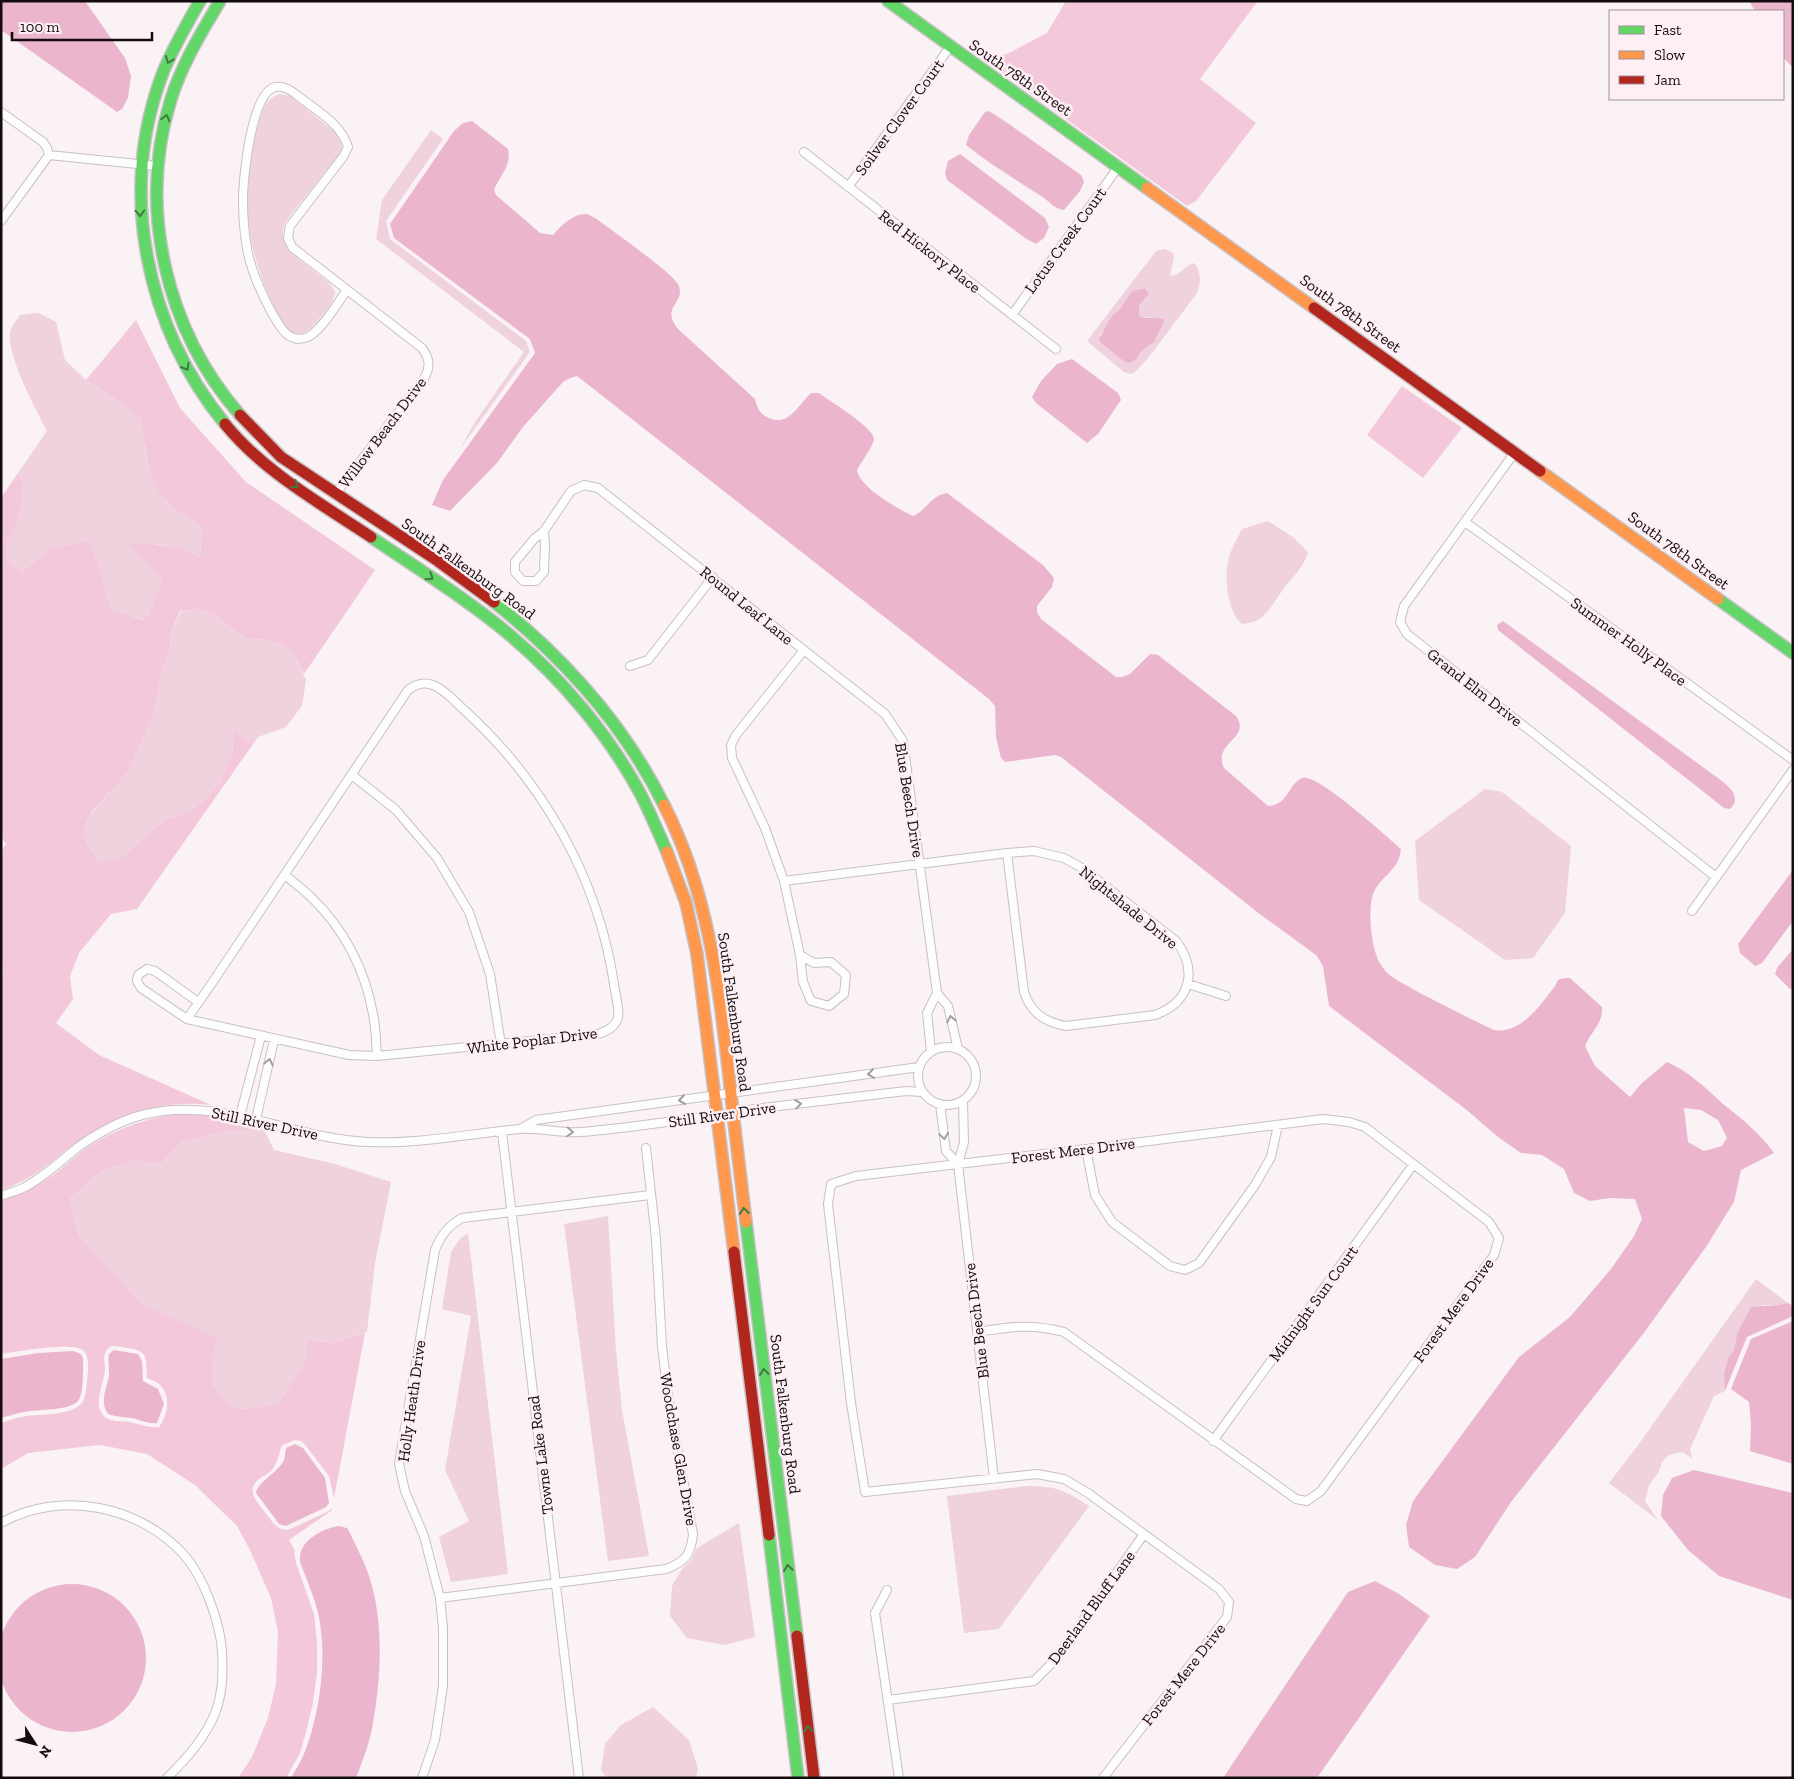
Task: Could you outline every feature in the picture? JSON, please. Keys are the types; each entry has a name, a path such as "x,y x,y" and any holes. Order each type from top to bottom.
{"street":[{"name":"South Falkenburg Road","path":"200,1 179,37 164,72 150,117 142,164 140,200 142,236 151,282 166,327 184,364 206,401 236,436 269,468 484,615 526,648 557,679 584,711 629,775 649,810 682,890 696,945 716,1094 798,1778"},
{"name":"South Falkenburg Road","path":"220,1 193,45 178,78 164,122 157,166 156,201 158,232 166,275 180,319 197,355 219,390 246,423 280,456 494,603 536,637 568,668 595,701 641,764 663,803 697,886 711,942 719,991 732,1114 814,1778"},
{"name":"South 78th Street","path":"888,1 1793,653"},
{"name":"Soilver Clover Court","path":"848,186 950,46"},
{"name":"Willow Beach Drive","path":"336,493 429,371 428,357 422,348 292,247 288,238 290,226 343,157 348,147 344,135 335,124 289,89 275,87 264,94 254,118 245,162 243,201 246,243 251,266 263,297 280,326 289,337 296,339 307,338 319,327 347,290"},
{"path":"1,112 43,142 49,155"},
{"name":"Red Hickory Place","path":"804,152 1056,348"},
{"path":"49,155 157,166"},
{"path":"1,221 49,155"},
{"name":"Lotus Creek Court","path":"1012,315 1118,166"},
{"name":"Grand Elm Drive","path":"1515,452 1404,606 1400,622 1407,634 1716,877"},
{"name":"Round Leaf Lane","path":"544,531 544,572 536,581 523,581 515,572 515,562 534,539 544,531 571,491 584,485 598,488 804,650 736,735 731,745 732,758 765,828 784,881 800,955 802,982 811,1001 829,1006 844,994 846,975 830,962 814,963 800,955"},
{"path":"327,506 336,493"},
{"name":"Summer Holly Place","path":"1465,522 1793,760"},
{"path":"630,666 648,660 713,577"},
{"name":"Blue Beech Drive","path":"804,650 885,714 903,741 937,993 948,1006 958,1049"},
{"name":"White Poplar Drive","path":"187,1019 408,690 423,682 433,684 485,728 514,760 558,825 576,858 596,908 611,965 618,1016 612,1028 599,1034 377,1056 349,1055 274,1040 187,1019 141,988 137,981 138,975 147,969 154,971 198,1002"},
{"path":"584,711 595,701"},
{"path":"1692,911 1793,770"},
{"path":"352,775 396,810 437,858 469,912 490,974 501,1045"},
{"name":"Nightshade Drive","path":"784,881 1006,853 1034,851 1064,858 1082,868 1176,941 1184,952 1188,965 1188,984"},
{"path":"1006,853 1024,992 1033,1011 1041,1018 1054,1024 1066,1026 1155,1015 1175,1005 1188,984 1226,996"},
{"path":"284,875 317,903 351,949 366,982 374,1016 377,1056"},
{"path":"931,1051 927,1013 937,993"},
{"path":"240,1116 261,1036"},
{"path":"256,1120 274,1040"},
{"path":"940,1048 958,1049 966,1053 972,1060 975,1068 976,1078 970,1094 963,1101 956,1104 940,1104 927,1098 919,1084 919,1067 922,1061 931,1051 940,1048"},
{"name":"Still River Drive","path":"522,1128 536,1120 919,1067"},
{"path":"249,1081 264,1084"},
{"name":"Still River Drive","path":"1,1196 22,1188 46,1174 82,1145 117,1125 145,1114 172,1109 207,1110 325,1136 367,1142 410,1141 502,1132 522,1128 578,1132 906,1091 922,1092"},
{"name":"Blue Beech Drive","path":"963,1101 964,1142 958,1164 994,1479"},
{"name":"Blue Beech Drive","path":"940,1104 946,1151 958,1164"},
{"name":"Forest Mere Drive","path":"977,1332 1019,1326 1045,1327 1064,1332 1296,1499 1307,1501 1321,1491 1494,1255 1499,1238 1489,1222 1365,1127 1349,1122 1323,1119 856,1176 831,1184 828,1204 851,1403 864,1492 1037,1474 1064,1479 1088,1493 1219,1589 1229,1602 1227,1617 1103,1778"},
{"path":"1086,1149 1095,1195 1112,1222 1170,1266 1185,1270 1199,1263 1255,1185 1271,1157 1278,1125"},
{"name":"Towne Lake Road","path":"502,1132 579,1778"},
{"name":"Woodchase Glen Drive","path":"440,1598 666,1569 679,1564 687,1557 694,1534 668,1397 662,1346 656,1239 646,1148"},
{"name":"Midnight Sun Court","path":"1213,1440 1414,1165"},
{"name":"Holly Heath Drive","path":"422,1778 435,1740 443,1686 443,1628 440,1598 424,1536 405,1491 399,1464 435,1250 441,1235 450,1225 462,1218 650,1195"},
{"path":"752,1394 766,1392"},
{"path":"1,1523 28,1512 53,1507 97,1508 130,1516 168,1540 186,1557 200,1580 213,1609 221,1636 222,1688 216,1711 204,1736 188,1758 167,1778"},
{"name":"Deerland Bluff Lane","path":"888,1700 1034,1681 1055,1660 1144,1534"},
{"path":"887,1590 875,1613 899,1778"}],"shaded area":[{"path":"1,1 85,1 125,58 131,76 128,98 122,109 117,112 1,30"},
{"path":"1066,1 1257,2 1200,79 1256,123 1196,201 1187,206 987,62 1047,33"},
{"path":"1749,1 1793,1 1793,68 1784,58 1784,10 1754,10"},
{"path":"280,94 290,96 335,132 341,144 338,156 286,221 283,230 284,242 291,253 330,284 335,291 331,303 318,320 306,332 298,334 294,334 287,329 272,304 253,248 248,220 248,175 255,136 265,107 271,99"},
{"path":"989,111 1081,175 1084,182 1080,191 1064,210 1054,206 966,145 969,135 985,112"},
{"path":"472,121 508,149 507,165 494,190 496,195 540,233 553,235 572,218 587,214 598,220 667,272 679,286 679,297 671,315 678,329 755,399 763,415 776,420 782,420 793,413 811,393 819,393 852,416 872,434 873,442 857,470 859,477 872,490 889,503 913,516 922,511 941,494 947,493 1043,565 1054,578 1052,587 1037,606 1037,612 1041,619 1116,677 1130,674 1150,654 1158,655 1236,716 1240,724 1239,730 1223,752 1224,768 1268,806 1275,805 1284,799 1297,781 1302,778 1310,779 1336,795 1401,849 1397,863 1380,882 1373,894 1370,915 1374,949 1383,968 1390,975 1399,982 1494,1030 1512,1028 1520,1024 1547,997 1558,980 1570,978 1602,1007 1599,1023 1585,1046 1595,1066 1630,1097 1642,1083 1667,1062 1682,1070 1703,1086 1763,1139 1774,1153 1741,1170 1734,1202 1706,1247 1643,1334 1511,1502 1475,1557 1457,1569 1435,1565 1409,1547 1406,1525 1413,1501 1519,1357 1570,1317 1611,1269 1634,1236 1642,1219 1635,1199 1610,1198 1590,1201 1574,1193 1564,1169 1542,1155 1521,1153 1498,1137 1468,1111 1329,1006 1323,966 1316,955 1261,915 1061,757 1055,755 1005,762 1001,758 996,737 995,706 989,699 577,376 563,382 523,427 497,463 450,511 432,505 443,480 535,353 530,339 394,238 390,224 454,131 463,123","holes":["1684,1108 1701,1110 1718,1120 1727,1138 1722,1146 1704,1151 1688,1142"]},
{"path":"431,130 443,139 386,221 390,239 526,341 530,352 460,449 475,422 524,352 376,239 382,200"},
{"path":"960,154 1045,218 1049,227 1044,238 1036,244 1025,238 947,180 945,173 948,161"},
{"path":"1165,249 1173,253 1174,259 1171,276 1178,274 1193,263 1196,265 1200,276 1199,286 1197,293 1149,357 1131,374 1124,372 1087,341 1156,251","holes":["1145,288 1149,294 1139,305 1139,315 1142,317 1160,318 1163,324 1154,341 1140,355 1100,335 1111,317 1120,309 1132,291"]},
{"path":"1145,288 1149,294 1139,305 1139,315 1145,318 1164,320 1154,342 1144,349 1134,361 1128,363 1100,342 1099,339 1111,317 1120,309 1132,291"},
{"path":"39,313 56,322 65,360 86,380 113,397 140,418 146,456 166,502 202,527 200,557 165,545 128,544 145,563 160,574 162,583 145,620 111,609 100,567 89,541 51,548 23,571 8,563 7,544 19,519 24,483 18,473 47,431 17,368 10,342 10,332 20,315"},
{"path":"136,320 180,408 246,482 375,570 304,674 294,653 281,644 264,639 250,640 217,616 200,609 180,611 171,633 170,650 160,677 157,704 127,772 91,813 84,829 87,844 100,862 121,859 166,820 191,811 209,795 220,782 232,753 234,731 247,741 258,737 137,909 111,914 79,953 70,976 73,999 56,1023 99,1055 211,1105 176,1104 125,1116 94,1131 33,1175 1,1190 1,972 3,970 1,964 1,851 6,844 1,837 1,498 18,473 24,483 19,519 7,544 8,563 23,571 51,548 89,541 100,567 111,609 144,620 149,614 162,582 159,574 145,563 127,544 148,543 180,548 200,557 202,527 175,509 161,494 148,463 140,418 113,397 86,380"},
{"path":"1072,359 1118,393 1121,400 1098,434 1087,443 1036,403 1032,397 1041,381 1057,364"},
{"path":"1402,386 1462,428 1423,478 1367,435"},
{"path":"1268,521 1294,538 1308,552 1300,568 1266,613 1256,621 1242,624 1233,612 1228,595 1227,569 1229,558 1242,529"},
{"path":"200,609 217,616 250,640 264,639 281,644 294,653 306,680 302,706 286,727 247,741 234,732 232,753 220,782 209,795 191,811 166,820 121,860 100,862 87,844 84,829 91,814 109,793 146,731 157,704 160,677 170,650 171,633 181,611"},
{"path":"1503,621 1731,789 1735,799 1730,809 1724,808 1498,630 1497,625"},
{"path":"1485,789 1502,792 1571,846 1565,913 1533,958 1505,960 1419,900 1415,841"},
{"path":"1793,870 1793,921 1762,963 1755,966 1740,953 1738,944"},
{"path":"1793,949 1793,989 1790,989 1775,974 1777,968"},
{"path":"174,1114 219,1117 263,1128 224,1132 181,1142 161,1164 137,1160 102,1171 70,1198 79,1236 143,1304 217,1338 212,1357 212,1384 231,1407 247,1409 278,1404 307,1357 307,1339 331,1343 365,1333 334,1498 329,1476 306,1446 301,1441 295,1440 282,1445 272,1470 253,1486 258,1504 273,1523 281,1529 288,1530 332,1508 331,1511 289,1540 295,1551 296,1563 314,1614 317,1642 317,1673 313,1703 300,1753 286,1778 238,1778 252,1757 268,1718 276,1684 278,1632 271,1598 237,1526 195,1485 147,1454 100,1445 28,1453 1,1469 1,1423 20,1417 59,1413 76,1408 82,1403 85,1396 88,1366 86,1354 78,1348 44,1348 1,1354 1,1201 43,1182 85,1149 106,1136 162,1116","holes":["111,1346 135,1349 140,1351 145,1357 147,1378 158,1383 167,1399 165,1417 159,1427 111,1420 106,1418 99,1408 105,1370 105,1354"]},
{"path":"263,1128 274,1150 335,1164 391,1182 375,1263 367,1332 331,1343 308,1339 307,1357 278,1404 247,1409 231,1407 212,1384 212,1357 216,1338 143,1304 79,1236 70,1198 102,1171 137,1160 161,1164 181,1142 224,1132"},
{"path":"608,1216 616,1351 622,1410 649,1556 608,1561 564,1224"},
{"path":"468,1233 508,1574 451,1582 439,1537 469,1521 445,1470 471,1316 442,1309 451,1252 459,1240"},
{"path":"1756,1279 1788,1303 1777,1306 1763,1305 1737,1334 1734,1350 1728,1358 1724,1374 1725,1391 1714,1396 1690,1449 1692,1458 1682,1452 1669,1455 1662,1462 1658,1473 1649,1485 1645,1501 1658,1520 1609,1483"},
{"path":"1788,1303 1793,1306 1793,1316 1747,1337 1725,1391 1724,1374 1728,1358 1734,1350 1737,1334 1751,1307"},
{"path":"1793,1321 1793,1464 1750,1451 1751,1424 1749,1402 1731,1389 1751,1339"},
{"path":"114,1350 138,1354 142,1361 143,1381 158,1389 164,1404 157,1423 108,1414 105,1409 104,1395 109,1375 109,1354"},
{"path":"73,1351 81,1354 83,1358 82,1387 78,1401 68,1407 24,1412 1,1418 1,1359 38,1353"},
{"path":"295,1444 303,1448 325,1478 329,1503 326,1507 286,1526 279,1524 256,1493 260,1485 281,1465 286,1448"},
{"path":"1694,1470 1793,1493 1793,1600 1719,1576 1688,1550 1661,1516 1663,1495 1672,1478"},
{"path":"1026,1486 1060,1490 1089,1506 999,1629 964,1633 947,1496"},
{"path":"739,1523 755,1637 725,1645 687,1638 670,1616 672,1586 682,1569 691,1560 697,1548"},
{"path":"338,1526 347,1528 366,1567 378,1614 380,1651 378,1687 372,1730 356,1778 291,1778 303,1757 310,1738 318,1703 322,1666 321,1629 318,1613 300,1562 300,1555 306,1542 324,1530"},
{"path":"1375,1581 1399,1594 1430,1616 1317,1778 1223,1778 1348,1592"},
{"path":"58,1585 86,1585 113,1596 134,1617 145,1644 145,1672 134,1699 113,1720 86,1731 58,1731 31,1720 10,1699 -1,1672 -1,1644 10,1617 31,1596"},
{"path":"653,1707 689,1740 698,1769 696,1778 607,1778 601,1770 605,1744 621,1725"}],"traffic: fast":[{"path":"200,1 166,65 149,120 142,166 142,212 147,257 159,302 176,345 198,386 225,424"},
{"path":"220,1 186,61 171,99 161,140 157,182 158,224 165,266 177,306 193,345 214,381 240,415"},
{"path":"888,1 1147,188"},
{"path":"371,537 494,622 530,653 566,689 583,708 614,750 644,800 667,852"},
{"path":"1718,599 1793,653"},
{"path":"494,602 520,623 568,669 590,694 630,747 664,805"},
{"path":"746,1222 797,1636"},
{"path":"769,1535 798,1778"}],"traffic: slow":[{"path":"1147,188 1314,308"},
{"path":"1540,471 1718,599"},
{"path":"664,805 691,871 709,937 720,1005 746,1222"},
{"path":"667,852 686,903 697,954 734,1252"}],"traffic: jam":[{"path":"1314,308 1540,471"},
{"path":"240,415 281,457 438,561 494,602"},
{"path":"225,424 240,441 275,472 371,537"},
{"path":"734,1252 769,1535"},
{"path":"797,1636 814,1778"}]}
